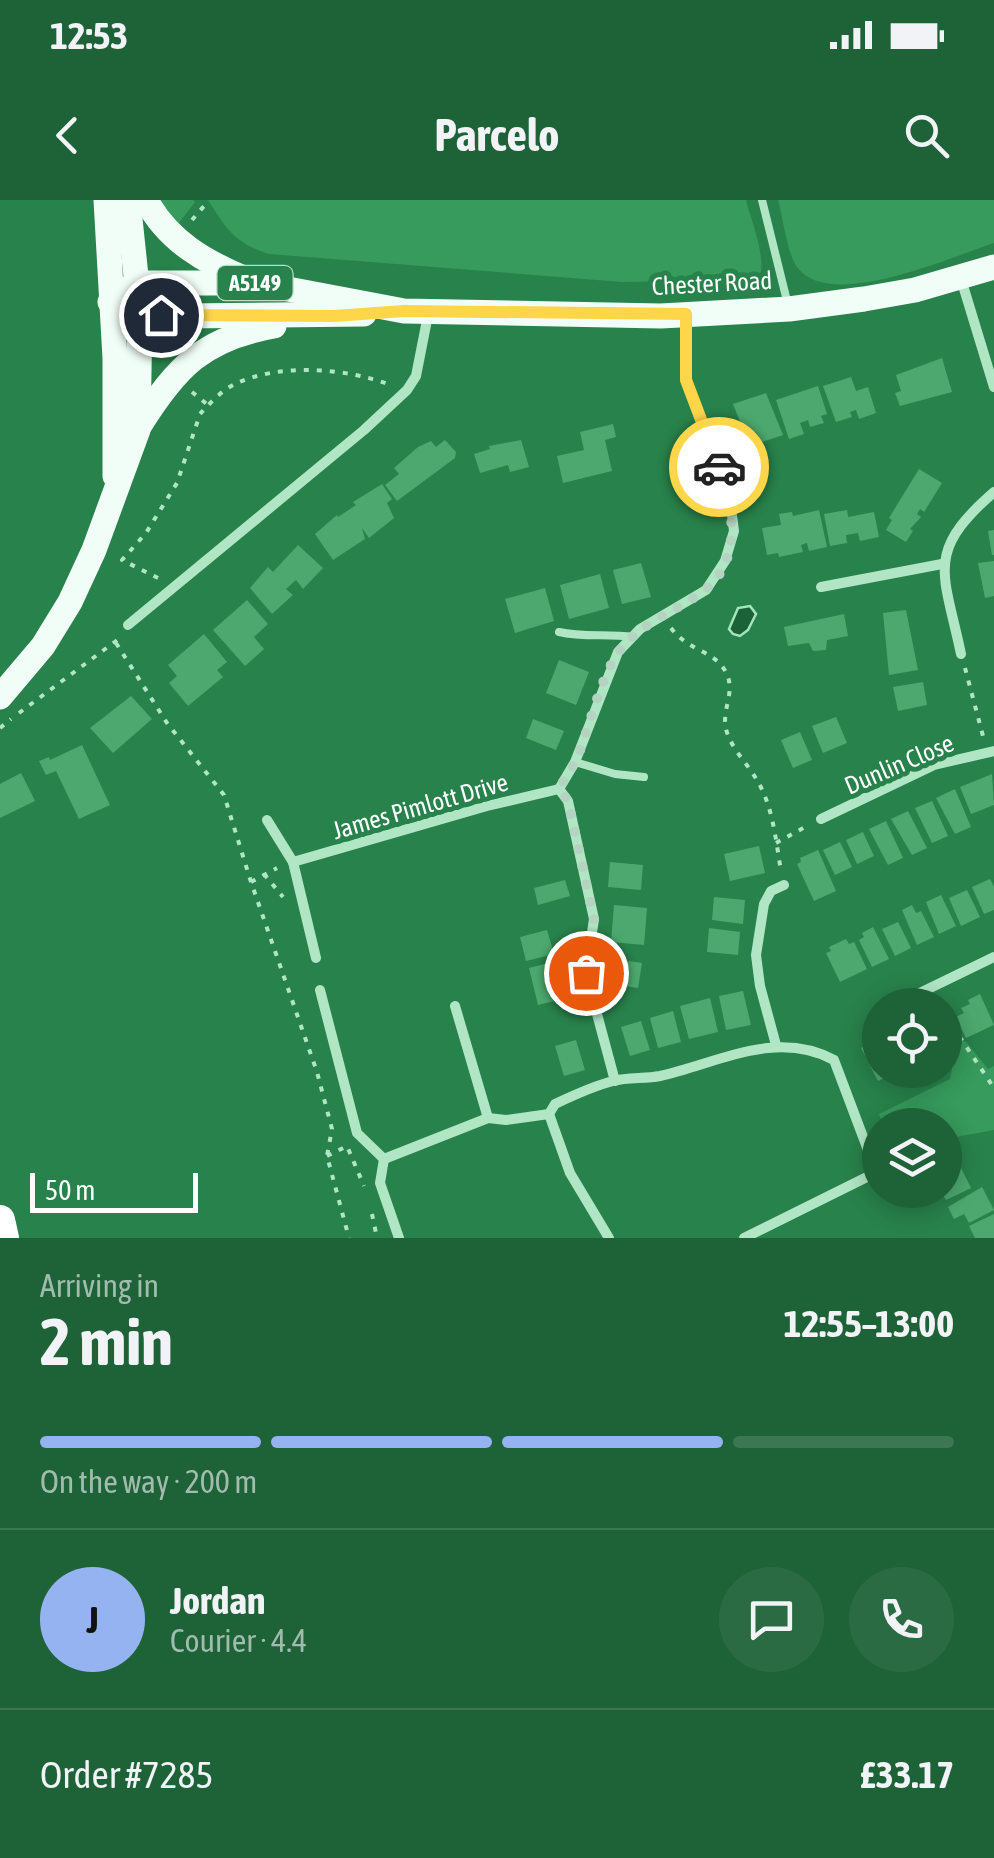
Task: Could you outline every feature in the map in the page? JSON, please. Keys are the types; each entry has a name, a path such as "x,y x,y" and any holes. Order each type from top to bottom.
{"highway":[{"path":"0,1220 4,1238"}],"main road":[{"path":"106,200 115,358 116,486"},
{"path":"128,200 140,314 138,430"},
{"path":"146,200 176,239 207,261 256,283"},
{"name":"Chester Road","path":"110,302 140,314 686,314 789,309 915,290 994,267"},
{"path":"110,302 136,283"},
{"name":"Chester Road","path":"136,283 256,283 416,312"},
{"path":"0,697 43,646 70,602 94,550 138,430 173,375 200,353 247,330 334,316"}],"street":[{"path":"960,278 994,387"},
{"path":"128,628 407,390 416,376 416,312"},
{"path":"614,1081 586,973 594,919 590,894 568,801 560,789 575,762 618,652 633,637 706,590 726,562 734,531 730,499 686,380 686,314"},
{"path":"961,654 942,564 962,520 994,492"},
{"path":"821,587 942,564"},
{"name":"Dunlin Close","path":"821,820 934,765 990,751"},
{"name":"James Pimlott Drive","path":"293,862 560,789"},
{"path":"266,820 293,862 316,958"},
{"path":"776,1045 756,955 764,904 772,891 784,885"},
{"path":"930,988 994,957"},
{"path":"320,990 357,1133 384,1159"},
{"path":"454,1006 488,1118"},
{"path":"610,1238 570,1173 550,1114 555,1104 614,1081 659,1076 776,1045 818,1052 834,1060 870,1158 871,1175 744,1238"},
{"path":"384,1159 488,1118 506,1120 550,1114"},
{"path":"384,1159 380,1182 399,1238"}],"lane":[{"path":"762,200 789,309"},
{"path":"559,632 633,637"},
{"path":"575,762 615,774 644,777"}],"path":[{"path":"186,228 204,206 200,200"},
{"path":"174,586 122,560 146,534 166,503 183,470 200,414 208,405 232,385 283,372 364,375 407,390"},
{"path":"183,384 208,405"},
{"path":"663,616 686,646 710,656 727,674 731,683 726,729 760,784 784,885"},
{"path":"0,728 116,642 128,628"},
{"path":"116,642 167,723 224,795 317,1072 332,1128 327,1156 350,1238"},
{"path":"961,654 990,751"},
{"path":"776,843 821,820"},
{"path":"251,882 293,862"},
{"path":"962,1041 994,1088"},
{"path":"327,1156 347,1146"}],"shaded area":[{"path":"157,200 193,200 195,202 176,227"},
{"path":"208,200 746,200 759,246 761,270 754,290 734,280 622,282 269,254 233,234"},
{"path":"778,200 994,200 994,243 891,277 835,284 813,279 797,267"},
{"path":"750,606 756,614 748,630 740,636 733,634 729,629 738,608"},
{"path":"962,1039 988,1069 994,1066 994,1130 962,1136 962,1108 891,1108 932,1088 962,1088"}],"building":[{"path":"942,358 952,392 900,406 895,393 901,391 896,375"},
{"path":"851,377 856,391 868,387 876,413 859,419 856,410 850,412 852,417 836,422 823,386"},
{"path":"818,386 827,414 821,416 824,423 810,427 808,420 800,423 804,434 789,439 776,400"},
{"path":"766,393 783,435 750,446 733,404"},
{"path":"613,424 616,437 605,440 612,471 563,483 557,456 584,450 580,432"},
{"path":"445,440 456,452 455,458 397,501 385,485 399,474 394,468 418,447 431,441 436,447"},
{"path":"521,440 529,467 510,472 508,465 480,473 474,454 490,449 489,446"},
{"path":"919,469 942,483 924,512 920,509 917,514 921,517 910,529 913,531 906,542 886,530 892,520 889,518"},
{"path":"382,484 392,499 387,503 394,518 369,538 362,528 365,539 333,560 315,534"},
{"path":"819,510 827,547 809,551 807,543 801,545 803,552 767,555 762,528 781,525 779,514 792,512 793,516"},
{"path":"847,510 848,517 874,512 879,537 860,541 858,533 846,535 847,543 830,546 824,514"},
{"path":"994,530 994,555 992,555 988,531"},
{"path":"298,545 323,568 303,589 296,580 286,589 293,595 272,614 250,588 268,567 273,572"},
{"path":"994,561 994,596 985,598 978,563"},
{"path":"641,563 651,597 622,604 613,570"},
{"path":"600,574 609,608 569,619 560,585"},
{"path":"545,588 554,621 515,633 505,599"},
{"path":"247,600 268,624 254,637 264,649 245,666 213,630"},
{"path":"906,610 918,670 889,675 883,613"},
{"path":"844,614 848,636 827,640 826,650 813,651 809,643 788,646 784,627"},
{"path":"204,634 227,662 217,670 223,677 188,706 169,683 177,676 168,665"},
{"path":"559,660 589,672 576,705 546,693"},
{"path":"923,682 927,705 898,711 893,687"},
{"path":"131,696 152,719 113,753 90,728"},
{"path":"836,717 847,743 823,753 812,726"},
{"path":"533,719 564,731 556,750 526,738"},
{"path":"800,732 812,760 793,768 781,740"},
{"path":"82,745 110,805 79,819 56,771 46,775 39,761"},
{"path":"21,773 35,801 0,818 0,784"},
{"path":"992,774 994,805 971,814 960,787"},
{"path":"955,789 971,827 955,834 936,798"},
{"path":"932,801 948,836 932,843 915,808"},
{"path":"908,811 927,848 912,855 891,819"},
{"path":"886,821 903,858 888,865 869,829"},
{"path":"863,832 874,856 857,864 846,840"},
{"path":"840,842 852,867 835,875 823,850"},
{"path":"759,846 765,873 730,881 724,854"},
{"path":"818,850 836,891 814,901 797,864 800,858"},
{"path":"610,862 643,865 641,890 608,887"},
{"path":"990,879 994,910 984,914 972,887"},
{"path":"565,880 570,896 538,905 534,888"},
{"path":"967,890 980,917 961,926 949,898"},
{"path":"941,895 956,926 939,934 926,902"},
{"path":"714,897 745,900 743,924 712,920"},
{"path":"614,905 647,908 644,945 611,942"},
{"path":"912,905 916,913 921,911 934,937 917,945 902,910"},
{"path":"898,922 911,948 895,956 882,929"},
{"path":"873,927 889,959 872,967 859,940 864,937 862,933"},
{"path":"709,928 740,932 738,955 707,952"},
{"path":"547,930 554,954 526,961 520,937"},
{"path":"846,939 849,944 854,942 867,969 840,982 826,953 831,951 829,947"},
{"path":"609,958 642,963 638,988 605,983"},
{"path":"557,961 567,998 538,1005 529,968"},
{"path":"743,991 751,1025 726,1030 719,996"},
{"path":"980,994 994,1025 966,1038 962,1008 970,1004 968,1000"},
{"path":"710,998 718,1032 689,1039 680,1006"},
{"path":"673,1011 681,1042 658,1048 650,1018"},
{"path":"641,1021 650,1050 630,1056 621,1027"},
{"path":"576,1040 585,1070 564,1076 555,1046"},
{"path":"962,1170 971,1188 962,1192"},
{"path":"982,1187 994,1210 969,1223 964,1214 954,1219 948,1208 962,1208 962,1199"},
{"path":"994,1214 994,1238 975,1238 969,1226"}],"way so far":[{"path":"586,973 594,919 561,784 575,762 618,652 640,629 706,590 726,562 734,531 730,499 719,467"}],"route":[{"path":"161,315 334,316 404,311 686,314 684,364 688,390 719,467"}]}
